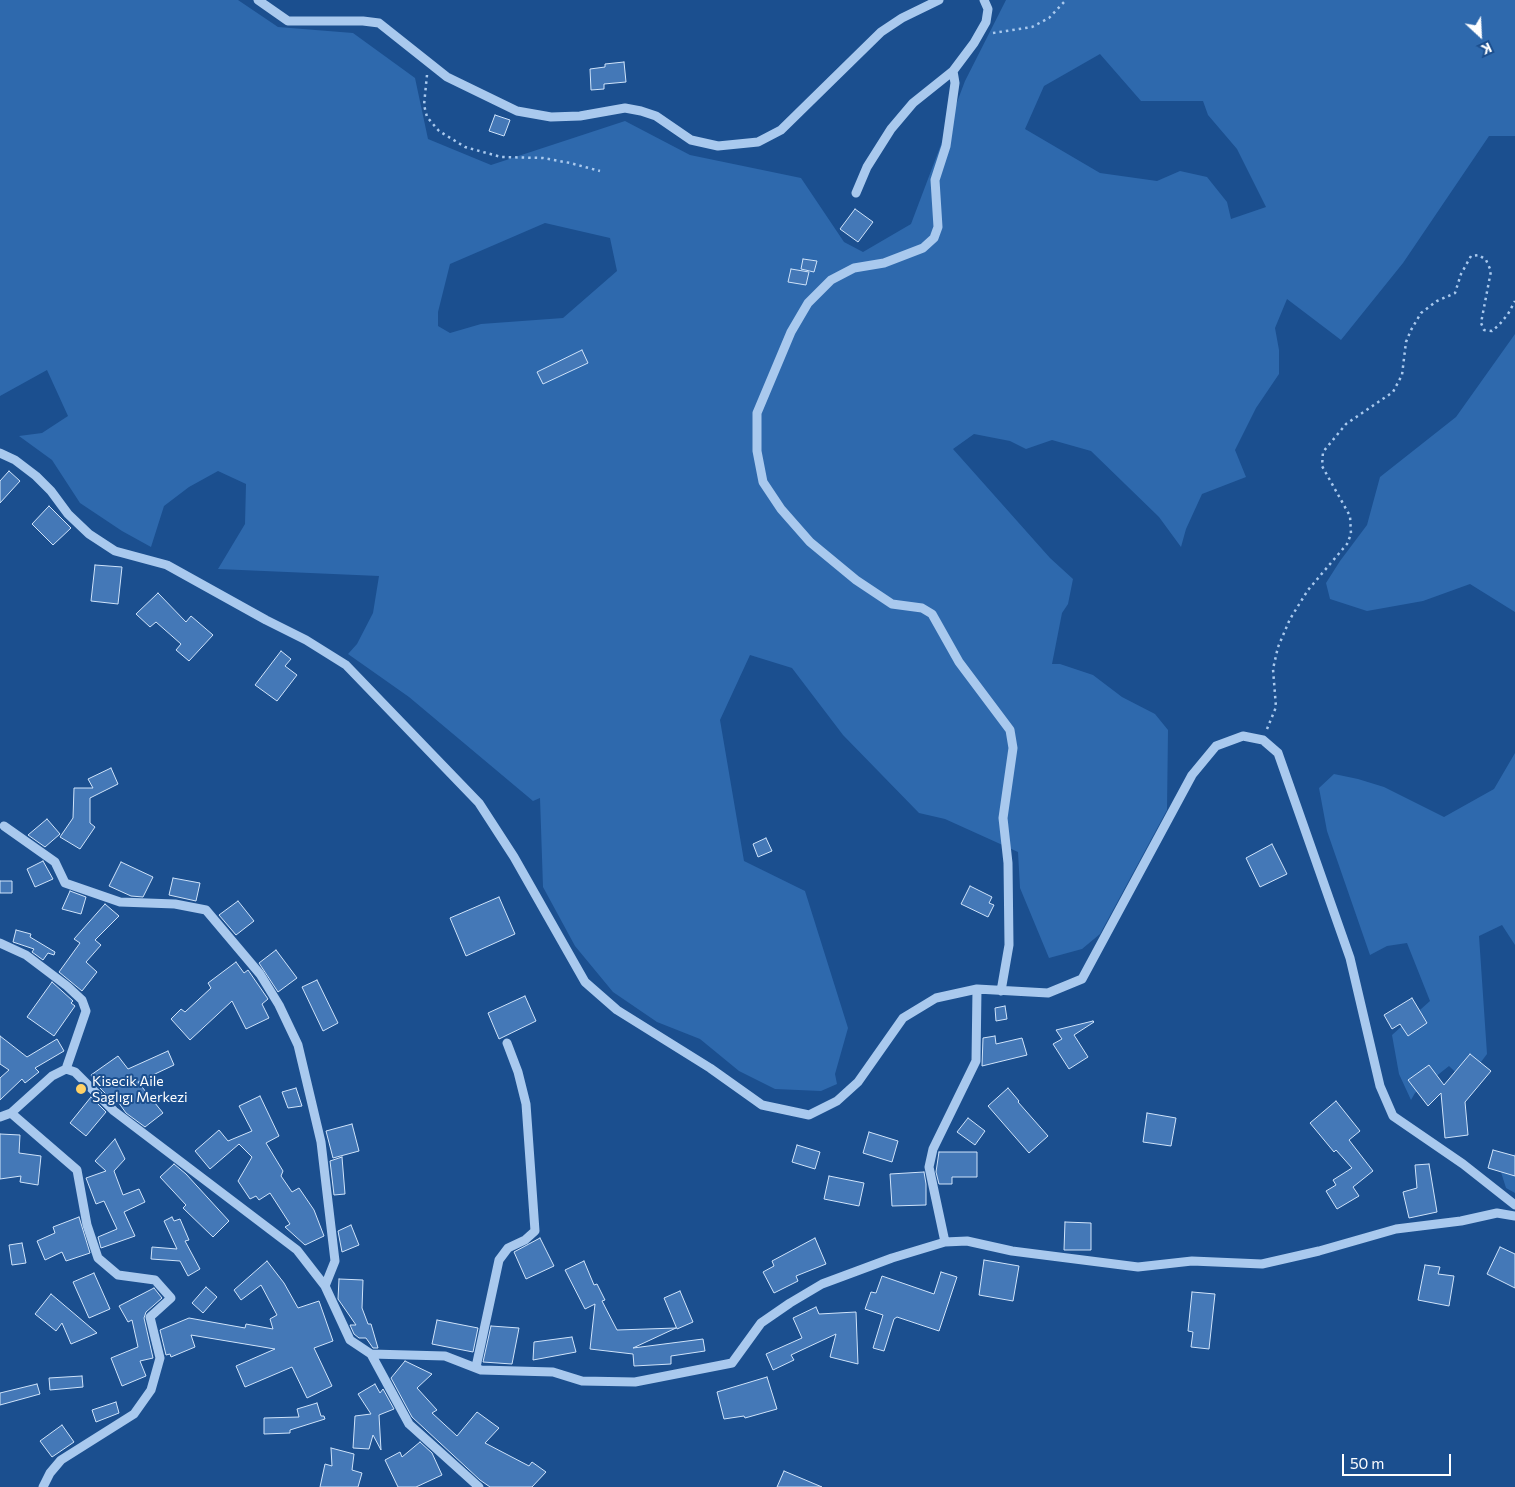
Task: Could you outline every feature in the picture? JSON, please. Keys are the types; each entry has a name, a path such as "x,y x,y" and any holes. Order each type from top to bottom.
{"street":[{"path":"258,0 288,21 364,21 379,23 408,45 428,64 447,77 517,111 551,117 580,116 625,108 641,110 656,116 692,140 718,146 734,146 758,142 781,130 881,32 902,18 939,0"},
{"path":"856,193 867,167 891,129 913,103 952,70 979,35 986,22 988,9 984,0"},
{"path":"952,70 955,83 946,146 935,180 938,227 934,238 923,248 884,263 854,268 831,280 808,303 791,332 757,413 757,451 763,482 781,509 810,542 856,580 892,604 922,608 932,614 959,662 1010,730 1012,748 1003,818 1008,873 1009,945 1001,991"},
{"path":"0,453 15,460 36,476 51,491 68,514 89,534 115,551 167,565 306,640 346,665 479,803 514,857 585,982 618,1010 710,1068 762,1105 809,1114 838,1101 858,1082 903,1018 936,998 976,990 1048,993 1082,979 1192,775 1216,746 1243,736 1263,740 1278,753 1350,958 1380,1086 1394,1116 1455,1159 1515,1205"},
{"path":"4,826 55,862 66,882 120,902 175,904 206,910 260,974 279,1005 298,1045 320,1142 335,1261 325,1286"},
{"path":"0,943 26,955 67,986 82,1000 86,1011 66,1069 52,1076 11,1113 0,1117"},
{"path":"945,1242 929,1167 932,1149 976,1061 976,990"},
{"path":"476,1368 499,1260 508,1248 525,1240 535,1231 526,1104 518,1072 507,1043"},
{"path":"66,1069 75,1072 87,1082 114,1111 297,1250 325,1286 350,1340 372,1354 409,1424 480,1487"},
{"path":"11,1113 77,1170 87,1225 98,1258 118,1275 155,1280 171,1298 150,1317 160,1358 151,1390 134,1414 61,1460 50,1473 43,1487"},
{"path":"372,1354 445,1356 481,1370 553,1372 582,1381 635,1382 732,1362 761,1323 790,1302 822,1284 892,1258 945,1242 967,1242 1012,1251 1138,1267 1192,1261 1262,1264 1319,1251 1396,1229 1461,1221 1497,1213 1515,1216"}],"path":[{"path":"979,35 1032,26 1049,18 1066,0"},
{"path":"428,64 424,105 427,116 439,131 465,148 501,157 543,158 570,162 600,172"},
{"path":"1263,740 1276,707 1273,670 1278,647 1290,619 1308,590 1348,544 1351,534 1350,516 1322,466 1323,452 1346,424 1393,392 1402,375 1406,342 1411,330 1421,313 1437,301 1455,293 1461,274 1471,256 1479,255 1486,260 1491,271 1481,323 1484,330 1492,331 1499,325 1508,314 1515,300"}],"shaded area":[{"path":"0,0 238,0 278,27 353,33 415,78 428,139 491,165 625,121 690,155 801,178 844,242 863,252 911,224 965,81 1006,0 1515,0 1515,136 1489,136 1403,263 1341,340 1287,299 1275,328 1279,350 1279,374 1256,408 1235,450 1246,477 1202,494 1186,529 1181,547 1159,517 1091,451 1052,440 1026,449 1010,441 974,434 953,449 1050,558 1073,579 1068,604 1062,613 1052,664 1060,664 1093,675 1122,697 1155,714 1168,730 1167,810 1100,934 1082,949 1049,958 1020,888 1018,852 945,819 919,813 843,735 792,668 750,655 720,720 744,861 805,891 848,1028 835,1074 837,1084 821,1091 775,1089 739,1071 700,1039 657,1022 613,992 575,946 543,887 540,798 533,801 409,697 348,654 357,644 373,613 379,576 218,569 245,524 246,484 218,471 189,487 164,506 151,547 122,531 80,503 52,460 19,436 42,433 68,416 47,370 0,396","holes":["1100,54 1141,101 1203,101 1208,115 1237,149 1266,207 1231,219 1227,202 1207,177 1180,171 1157,181 1100,173 1025,129 1044,86","545,223 610,238 617,271 563,318 481,324 450,333 438,326 438,312 450,264"]},
{"path":"1515,334 1515,612 1470,584 1423,601 1367,611 1330,599 1326,583 1367,525 1380,477 1456,417"},
{"path":"1515,753 1515,945 1502,925 1479,936 1487,1054 1466,1082 1449,1066 1415,1093 1411,1100 1399,1074 1392,1035 1430,1001 1407,943 1387,946 1370,955 1327,831 1319,788 1334,774 1358,779 1384,787 1444,817 1494,789"},
{"path":"1515,1153 1515,1193 1506,1188 1501,1172"}],"building":[{"path":"624,62 626,82 604,84 604,89 591,90 590,69 605,67 605,64"},
{"path":"495,115 510,120 504,136 489,131"},
{"path":"855,209 873,222 858,242 840,229"},
{"path":"803,259 817,261 814,272 801,269"},
{"path":"791,269 809,272 806,285 788,282"},
{"path":"582,350 588,363 543,384 537,372"},
{"path":"9,471 20,481 0,503 0,481"},
{"path":"49,506 71,528 53,545 32,524"},
{"path":"95,565 122,567 118,604 91,601"},
{"path":"158,593 186,622 191,616 213,635 189,661 176,650 181,644 156,622 150,627 136,614"},
{"path":"281,651 291,659 285,666 297,675 277,701 255,685"},
{"path":"111,768 118,784 90,798 90,823 95,827 80,849 60,837 73,818 74,788 93,788 88,779"},
{"path":"47,819 60,834 45,847 28,835"},
{"path":"766,838 772,851 758,857 753,844"},
{"path":"1272,844 1287,874 1260,887 1246,858"},
{"path":"43,861 53,879 35,887 27,869"},
{"path":"121,862 153,877 143,897 131,896 109,886"},
{"path":"173,878 200,883 196,901 169,895"},
{"path":"0,881 12,881 12,893 0,893"},
{"path":"970,886 992,897 989,903 994,905 988,917 961,904"},
{"path":"70,891 86,897 81,914 62,909"},
{"path":"499,897 515,934 466,956 450,918"},
{"path":"238,901 254,921 236,935 219,915"},
{"path":"105,904 119,916 95,940 101,945 86,962 97,972 82,991 59,972 80,943 74,939"},
{"path":"16,930 31,934 30,937 55,952 54,955 48,953 43,960 32,952 34,949 13,942"},
{"path":"276,950 297,978 278,992 259,963"},
{"path":"236,962 244,973 248,970 268,999 262,1004 269,1018 246,1029 232,1001 190,1040 171,1019 181,1009 185,1012 211,988 208,983"},
{"path":"317,980 338,1023 323,1031 302,987"},
{"path":"52,982 73,1001 71,1003 75,1006 54,1036 27,1017"},
{"path":"525,996 536,1021 499,1039 488,1013"},
{"path":"1412,998 1427,1023 1408,1036 1400,1024 1392,1029 1384,1015"},
{"path":"1005,1006 1007,1019 996,1021 995,1008"},
{"path":"1093,1021 1074,1035 1088,1057 1069,1069 1053,1044 1062,1039 1056,1030"},
{"path":"0,1036 27,1057 57,1039 64,1051 35,1068 39,1072 25,1083 22,1079 0,1100 0,1078 9,1070 0,1064"},
{"path":"995,1036 996,1044 1022,1038 1027,1055 982,1066 983,1038"},
{"path":"168,1051 174,1065 138,1082 163,1113 145,1127 126,1113 116,1099 114,1102 99,1087 91,1075 118,1056 128,1069"},
{"path":"1470,1054 1491,1071 1465,1102 1468,1135 1445,1138 1441,1093 1428,1106 1408,1080 1429,1065 1444,1085"},
{"path":"296,1088 302,1106 288,1108 282,1092"},
{"path":"1008,1088 1048,1136 1029,1153 988,1106"},
{"path":"260,1096 279,1136 266,1143 283,1171 281,1176 292,1192 299,1188 314,1210 324,1236 305,1245 285,1227 290,1224 270,1193 259,1200 256,1196 250,1199 238,1181 252,1157 239,1144 210,1169 195,1151 219,1130 228,1141 252,1131 239,1106"},
{"path":"91,1097 106,1112 86,1136 70,1123"},
{"path":"1336,1101 1360,1131 1349,1140 1373,1171 1353,1187 1359,1196 1337,1209 1326,1191 1336,1185 1333,1180 1352,1168 1336,1150 1334,1152 1310,1123"},
{"path":"1147,1113 1176,1118 1171,1146 1143,1142"},
{"path":"968,1118 985,1131 975,1145 957,1132"},
{"path":"352,1124 359,1151 333,1158 326,1131"},
{"path":"869,1132 898,1141 892,1162 863,1153"},
{"path":"0,1134 20,1135 19,1153 41,1156 38,1185 20,1182 21,1176 0,1179"},
{"path":"115,1139 125,1159 114,1171 123,1195 139,1189 145,1202 124,1212 135,1236 101,1248 98,1237 117,1229 104,1201 96,1204 86,1178 106,1171 95,1161"},
{"path":"797,1145 820,1152 815,1169 792,1162"},
{"path":"1493,1150 1515,1156 1515,1176 1488,1168"},
{"path":"939,1152 977,1152 977,1177 952,1177 952,1184 939,1184 936,1172"},
{"path":"342,1157 345,1194 334,1195 330,1161"},
{"path":"174,1164 186,1174 229,1221 213,1237 183,1208 186,1205 160,1177"},
{"path":"1429,1164 1437,1212 1409,1218 1403,1192 1417,1188 1415,1165"},
{"path":"924,1172 926,1205 892,1206 890,1174"},
{"path":"829,1176 864,1183 859,1206 824,1199"},
{"path":"79,1217 90,1253 66,1261 62,1252 45,1260 37,1241 55,1233 53,1227"},
{"path":"172,1217 174,1221 180,1219 189,1240 185,1241 200,1269 188,1276 180,1261 151,1259 152,1247 177,1249 164,1221"},
{"path":"1065,1222 1091,1223 1091,1250 1064,1250"},
{"path":"351,1225 359,1245 342,1252 338,1231"},
{"path":"540,1238 554,1266 526,1279 514,1252"},
{"path":"815,1238 826,1264 796,1276 798,1281 774,1293 763,1272 774,1266 772,1261"},
{"path":"22,1243 26,1263 12,1265 9,1245"},
{"path":"1500,1247 1515,1254 1515,1288 1487,1274"},
{"path":"984,1260 1019,1266 1013,1301 979,1295"},
{"path":"267,1261 284,1283 298,1308 319,1301 333,1341 314,1348 332,1386 307,1398 292,1367 245,1387 236,1366 275,1349 191,1335 195,1347 171,1357 170,1354 166,1355 160,1330 189,1318 245,1328 246,1324 273,1329 270,1319 277,1315 261,1285 241,1300 234,1290"},
{"path":"584,1261 594,1285 597,1284 605,1300 602,1301 617,1330 676,1328 633,1348 703,1339 705,1351 671,1356 671,1364 634,1366 633,1354 590,1349 595,1304 585,1309 565,1270"},
{"path":"1425,1265 1440,1267 1438,1274 1454,1276 1449,1306 1418,1300"},
{"path":"941,1272 957,1277 939,1331 897,1317 894,1319 884,1351 873,1348 883,1315 865,1309 871,1292 876,1293 882,1276 934,1294"},
{"path":"94,1273 110,1309 89,1318 73,1282"},
{"path":"339,1279 363,1280 362,1308 368,1324 371,1324 378,1348 373,1348 366,1338 359,1338 354,1334 350,1325 356,1325 338,1299"},
{"path":"206,1287 217,1297 203,1313 192,1303"},
{"path":"154,1288 162,1298 146,1312 144,1318 153,1358 140,1361 146,1376 122,1386 111,1358 138,1347 132,1320 128,1322 119,1306"},
{"path":"680,1291 693,1322 677,1329 664,1298"},
{"path":"1192,1292 1215,1294 1209,1349 1191,1347 1193,1332 1188,1331"},
{"path":"51,1294 97,1333 71,1344 62,1323 56,1331 35,1314"},
{"path":"816,1307 819,1314 856,1312 858,1364 830,1357 836,1334 791,1355 794,1360 773,1370 766,1354 802,1338 793,1318"},
{"path":"437,1320 478,1328 473,1352 432,1344"},
{"path":"491,1326 519,1328 512,1364 483,1362"},
{"path":"572,1337 576,1352 533,1360 534,1342"},
{"path":"405,1361 432,1374 417,1388 437,1410 432,1413 457,1436 477,1412 499,1428 485,1443 529,1466 532,1462 546,1472 532,1487 490,1487 480,1480 412,1417 391,1378"},
{"path":"82,1376 83,1387 50,1390 49,1378"},
{"path":"767,1377 777,1409 745,1418 744,1416 724,1419 717,1392"},
{"path":"37,1384 40,1394 0,1405 0,1393"},
{"path":"375,1384 380,1393 383,1389 394,1409 379,1415 381,1450 373,1435 369,1449 353,1448 355,1416 371,1414 358,1394"},
{"path":"116,1402 119,1413 96,1422 92,1410"},
{"path":"317,1403 321,1416 324,1416 325,1419 290,1430 290,1433 264,1434 264,1418 299,1417 297,1409"},
{"path":"62,1425 74,1442 52,1457 40,1441"},
{"path":"420,1442 432,1453 442,1475 416,1487 398,1487 385,1460 400,1452 402,1457"},
{"path":"331,1448 354,1454 352,1470 362,1473 358,1487 320,1487 325,1464 332,1466"},
{"path":"784,1471 822,1487 777,1487"}],"place":[{"name":"Kisecik Aile Saglıgı Merkezi","path":"81,1089"}]}
